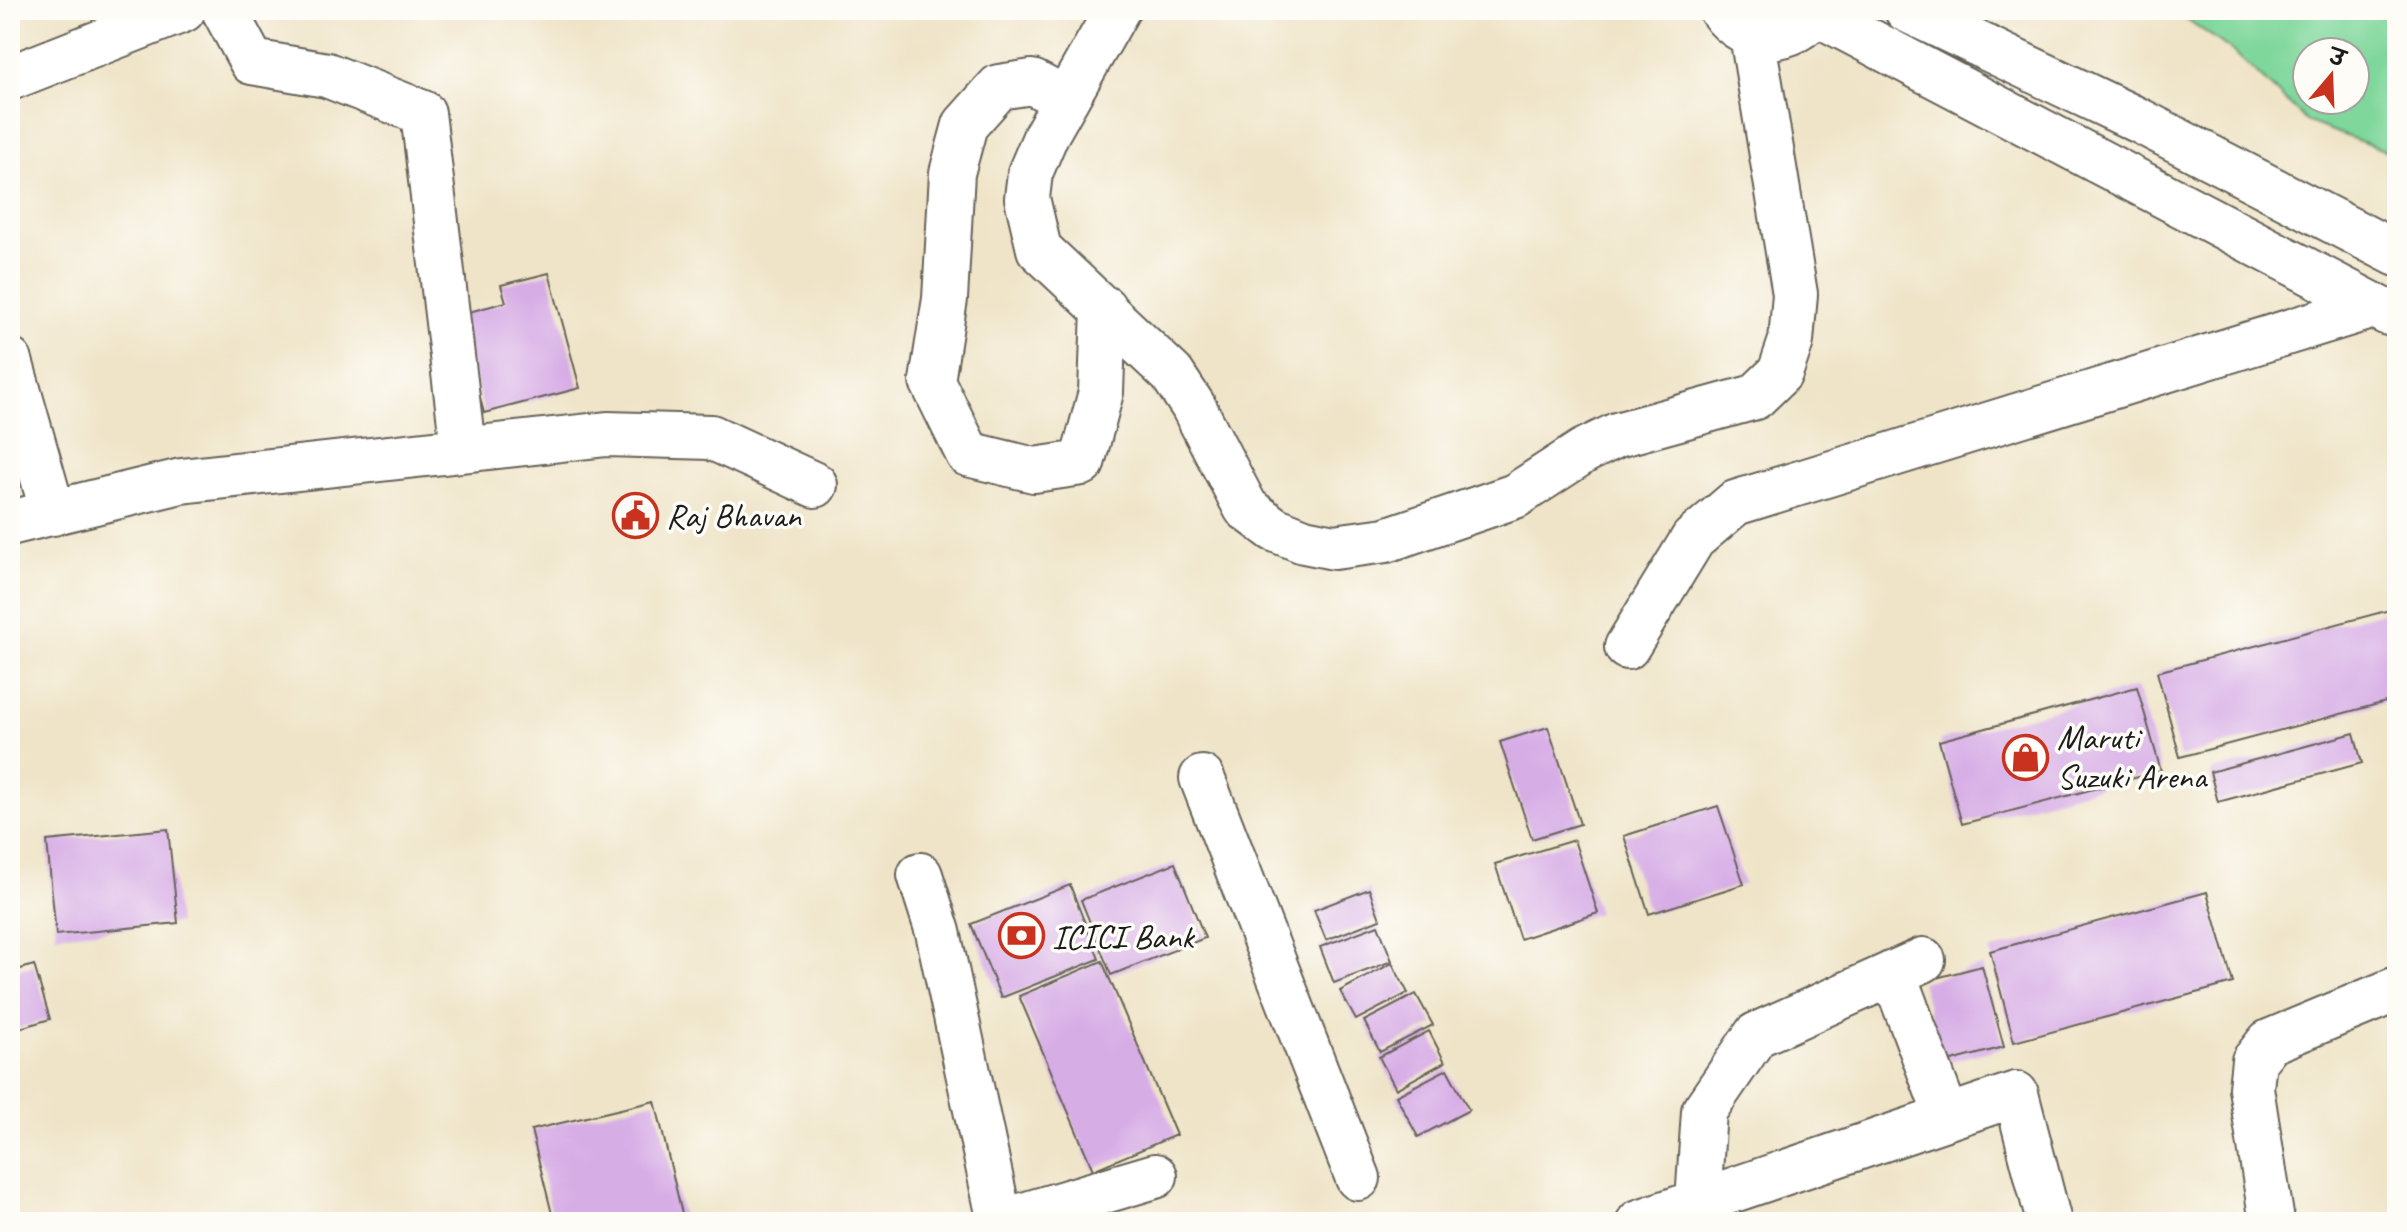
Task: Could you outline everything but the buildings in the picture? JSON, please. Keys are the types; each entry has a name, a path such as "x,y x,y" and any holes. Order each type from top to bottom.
{"street":[{"path":"10,78 183,10"},
{"path":"224,10 252,62 327,75 423,113 463,448"},
{"path":"1117,10 1066,100 1030,173 1027,198 1031,227 1039,249 1172,374 1193,406 1246,508 1274,529 1304,541 1334,547 1386,540 1515,496 1584,451 1617,435 1755,397 1780,373 1791,341 1795,294 1736,22"},
{"path":"1907,10 2140,121 2397,254"},
{"path":"1736,22 1770,38 1789,34 1804,25 1816,11 2385,312"},
{"path":"1066,100 1032,82 999,87 965,125 952,173 945,299 932,381 968,454 1034,470 1082,463 1101,392 1104,308"},
{"path":"1627,647 1693,539 1735,503 2385,312"},
{"path":"10,361 53,513"},
{"path":"10,523 181,481 607,434 711,437 815,485"},
{"path":"1202,778 1358,1178"},
{"path":"920,875 938,932 1000,1222 1155,1176"},
{"path":"1700,1212 1704,1111 1756,1035 1908,966 1947,1117"},
{"path":"2272,1222 2251,1088 2254,1061 2269,1042 2397,989"},
{"path":"1639,1222 1700,1212 1947,1117 2016,1094 2049,1222"}],"green space":[{"path":"2174,10 2397,10 2397,155 2308,122 2302,116 2371,116 2371,36 2291,36 2291,106 2234,52"}],"place":[{"name":"Raj Bhavan","path":"635,515"},
{"name":"Maruti Suzuki Arena","path":"2026,757"},
{"name":"ICICI Bank","path":"1021,936"}]}
